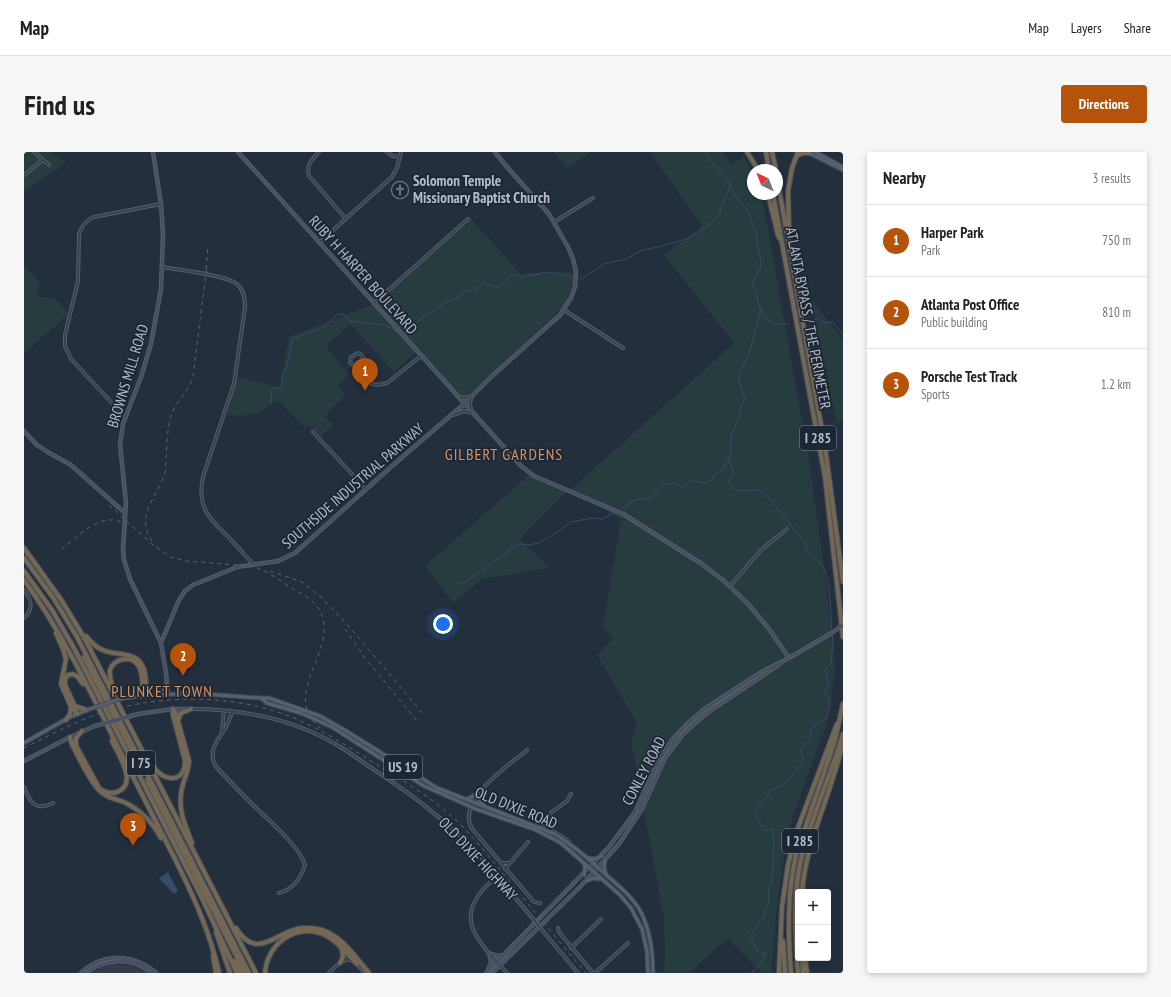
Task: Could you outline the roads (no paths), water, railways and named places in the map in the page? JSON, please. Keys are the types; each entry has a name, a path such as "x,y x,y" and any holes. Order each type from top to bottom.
{"highway":[{"path":"747,152 754,164"},
{"path":"766,152 768,164"},
{"path":"772,152 775,164"},
{"path":"789,243 788,191 791,175 797,154 808,152"},
{"path":"769,200 778,235 782,241"},
{"name":"ATLANTA BYPASS / THE PERIMETER","path":"775,200 825,477 843,637"},
{"name":"ATLANTA BYPASS / THE PERIMETER","path":"781,200 825,447 843,582"},
{"path":"24,548 48,580 76,623 256,973"},
{"name":"I 75","path":"24,558 54,599 77,637 249,973"},
{"path":"24,562 52,601 77,642 245,973"},
{"name":"I 75","path":"24,571 52,610 74,648 212,919 237,973"},
{"path":"24,580 48,616 69,652 184,876 200,910 220,973"},
{"path":"48,616 65,655 65,667 60,682 77,714"},
{"path":"76,623 91,642 98,648 108,652 132,656 141,662 145,672 145,696"},
{"path":"119,704 110,675 111,668 114,663 120,660 126,659 136,662 141,669 142,684 145,696"},
{"path":"66,720 73,706 64,683 65,679 70,674 75,674 78,677 94,701"},
{"path":"130,697 140,690 142,684"},
{"name":"I 285","path":"791,973 788,924 789,897 793,868 834,740 843,704"},
{"path":"73,706 87,710"},
{"path":"143,751 161,776 173,778 182,773 186,761 173,715 173,709"},
{"path":"173,709 178,720 189,764 180,798 181,812 200,862"},
{"path":"178,720 181,713 192,709"},
{"path":"780,973 784,885 792,847 841,714"},
{"path":"70,737 76,745 99,788 109,793 115,793 121,790 126,783 127,775 104,720"},
{"path":"76,745 76,738 82,731"},
{"name":"I 285","path":"798,973 794,920 799,869 808,834 843,734"},
{"path":"70,737 71,742 97,789 104,794 130,806 144,816 160,835 184,876"},
{"path":"802,889 804,872 811,843 843,741"},
{"path":"224,910 242,937 253,944 263,944 293,930 301,928 314,928 326,932 340,941 369,973"},
{"path":"212,919 230,973"},
{"path":"782,925 785,973"},
{"path":"266,973 267,962 273,949 282,940 295,933 308,931 321,934 332,940 357,964"},
{"path":"208,934 216,973"},
{"path":"221,938 241,973"},
{"path":"340,963 343,957 342,949"},
{"path":"803,973 804,961"},
{"path":"805,961 807,973"}],"main road":[{"path":"808,152 843,170"},
{"path":"815,152 843,167"},
{"path":"157,695 167,683"},
{"name":"US 19","path":"24,743 77,714 98,706 130,697 168,694 204,693 269,698 298,707 334,726"},
{"name":"US 19","path":"261,698 267,703 301,713 334,726"},
{"name":"OLD DIXIE ROAD","path":"334,726 432,785 466,800 555,834 573,846 631,898 644,918 653,956 653,973"},
{"name":"OLD DIXIE ROAD","path":"334,726 424,786 471,807 545,835 561,843 626,902 639,921 645,938 648,973"},
{"path":"466,800 479,793 481,802 485,806"},
{"path":"587,858 594,859 602,856"},
{"path":"605,860 604,868 607,876"},
{"path":"582,861 585,868 584,874"},
{"path":"586,881 594,878 602,880"}],"street":[{"path":"34,152 49,165"},
{"name":"BROWNS MILL ROAD","path":"153,152 161,204 163,234 163,267 159,306 151,344 141,377 121,430 120,444 125,494 123,550 126,569 161,643 168,694"},
{"name":"RUBY H HARPER BOULEVARD","path":"238,152 521,466 534,476 547,483 623,514 702,564 730,586 748,604 764,622 789,658"},
{"path":"319,152 309,162 307,171 309,176 346,219"},
{"path":"387,152 393,156 400,157"},
{"path":"319,243 392,177 398,168 401,152"},
{"name":"SOUTHSIDE INDUSTRIAL PARKWAY","path":"161,643 179,600 189,588 197,582 226,570 278,561 295,553 452,416 491,377 564,310 571,298 574,287 575,266 568,247 544,208 495,152"},
{"path":"24,175 40,164 43,160"},
{"path":"554,222 593,198"},
{"path":"125,418 71,359 65,346 65,335 78,281 79,234 81,228 87,220 94,217 161,204"},
{"path":"374,303 468,219"},
{"path":"163,267 228,279 238,285 244,294 245,307 234,384 203,477 201,493 203,507 210,519 254,565"},
{"path":"564,310 623,348"},
{"path":"363,371 350,363 351,357 354,354 362,354 364,357 364,378 369,383 382,385 387,383 421,356"},
{"path":"452,416 464,411 473,413 470,403 472,396 464,398 457,396"},
{"path":"24,431 37,445 71,465 125,513"},
{"path":"313,432 366,490"},
{"path":"730,586 758,553 787,529"},
{"path":"24,590 30,598 32,604 30,611 24,618"},
{"name":"CONLEY ROAD","path":"492,973 586,881 605,860 634,822 663,763 675,743 693,723 789,658 843,625"},
{"name":"CONLEY ROAD","path":"486,972 602,856 635,812 659,760 672,740 681,730 703,710 763,671 789,658"},
{"path":"24,761 82,731 95,726 138,714 173,709 192,709"},
{"name":"OLD DIXIE HIGHWAY","path":"192,709 232,711 280,720 298,726 342,748 396,784 426,806 466,842 497,876 578,973"},
{"path":"221,735 224,725 224,710"},
{"path":"232,711 228,725 213,749 215,765 247,800 267,818 301,854 304,860 305,865 299,880 286,891 279,893"},
{"path":"527,750 481,789 471,807 469,819 470,826 505,869 534,902 540,903"},
{"path":"24,787 30,801 36,806 45,807 53,803"},
{"path":"536,826 568,801 571,794"},
{"path":"545,820 545,826 566,839 573,846"},
{"path":"505,869 512,863 528,842"},
{"path":"500,863 512,863"},
{"path":"497,876 478,895 472,911 472,924 478,941 507,973"},
{"path":"571,948 601,920"},
{"path":"558,928 559,932 571,948 594,973 628,943"},
{"path":"489,953 497,956 504,955"},
{"path":"486,972 491,962 489,953"},
{"path":"81,973 97,962 116,958 128,959 142,963 156,973"},
{"path":"329,973 340,963 349,959 357,964 365,973"},
{"path":"86,973 100,965 115,961 134,963 142,966 152,973"}],"water":[{"path":"168,872 178,891 174,894 159,878"}],"waterway":[{"path":"705,152 714,165 727,179 737,199 749,214 757,236 761,267 754,279 753,285 761,310 769,321 774,324 789,324"},
{"path":"580,280 604,264 626,259 640,251 687,239 696,234 709,225 718,216 730,186"},
{"path":"404,328 414,324 446,302 458,297 466,291 475,290 483,284 498,287 513,274 522,277 548,272 571,278"},
{"path":"761,310 750,350 739,376 739,381 745,399 741,406 740,416 731,435 731,451 729,461 733,474 729,480 730,485 737,491 759,490 770,499 806,544 806,549 823,567 828,581 832,631"},
{"path":"271,404 272,388 279,389 282,384 282,374 287,366 292,340 297,337 322,328 337,315 343,314 350,321 385,325 397,332"},
{"path":"807,321 819,319 824,323 833,322 843,335"},
{"path":"622,508 635,500 650,498 664,485 674,483 683,487 692,480 702,483 711,481 715,474 724,469 726,459 730,456"},
{"path":"457,582 462,584 519,544 530,545 541,542 571,522 593,518 602,519 614,513"},
{"path":"752,973 763,962 765,956 765,953 757,951 751,936 758,923 763,919 765,908 769,903 768,890 772,881 774,841 772,829 766,830 763,828 754,812 773,789 782,786 800,766 803,759 800,749 808,743 814,725 825,720 830,701 824,692 828,685 826,668 831,663 833,642 832,634"}],"railway":[{"path":"206,269 208,246"},
{"path":"152,541 147,532 147,514 165,472 170,419 177,403 189,386 193,376 207,265"},
{"path":"109,505 153,545 170,557 186,561 256,567 272,575 307,597 315,604 323,619 324,634 308,683 305,699 309,714 320,728"},
{"path":"62,549 84,531 100,522 109,520 118,521 127,525"},
{"path":"270,571 302,582 321,597 354,632 423,714"},
{"path":"345,629 365,658 417,721"},
{"path":"24,748 63,728 104,712 150,702 199,699 224,701 248,704 272,710 294,718 332,737 392,774 416,789 451,815 480,846 586,973"}],"place":[{"name":"Solomon Temple Missionary Baptist Church","path":"400,190"},
{"name":"Harper Park","path":"365,391"},
{"name":"Atlanta Post Office","path":"183,676"},
{"name":"Porsche Test Track","path":"133,846"}],"district":[{"name":"GILBERT GARDENS","path":"504,454"},
{"name":"PLUNKET TOWN","path":"162,691"}]}
